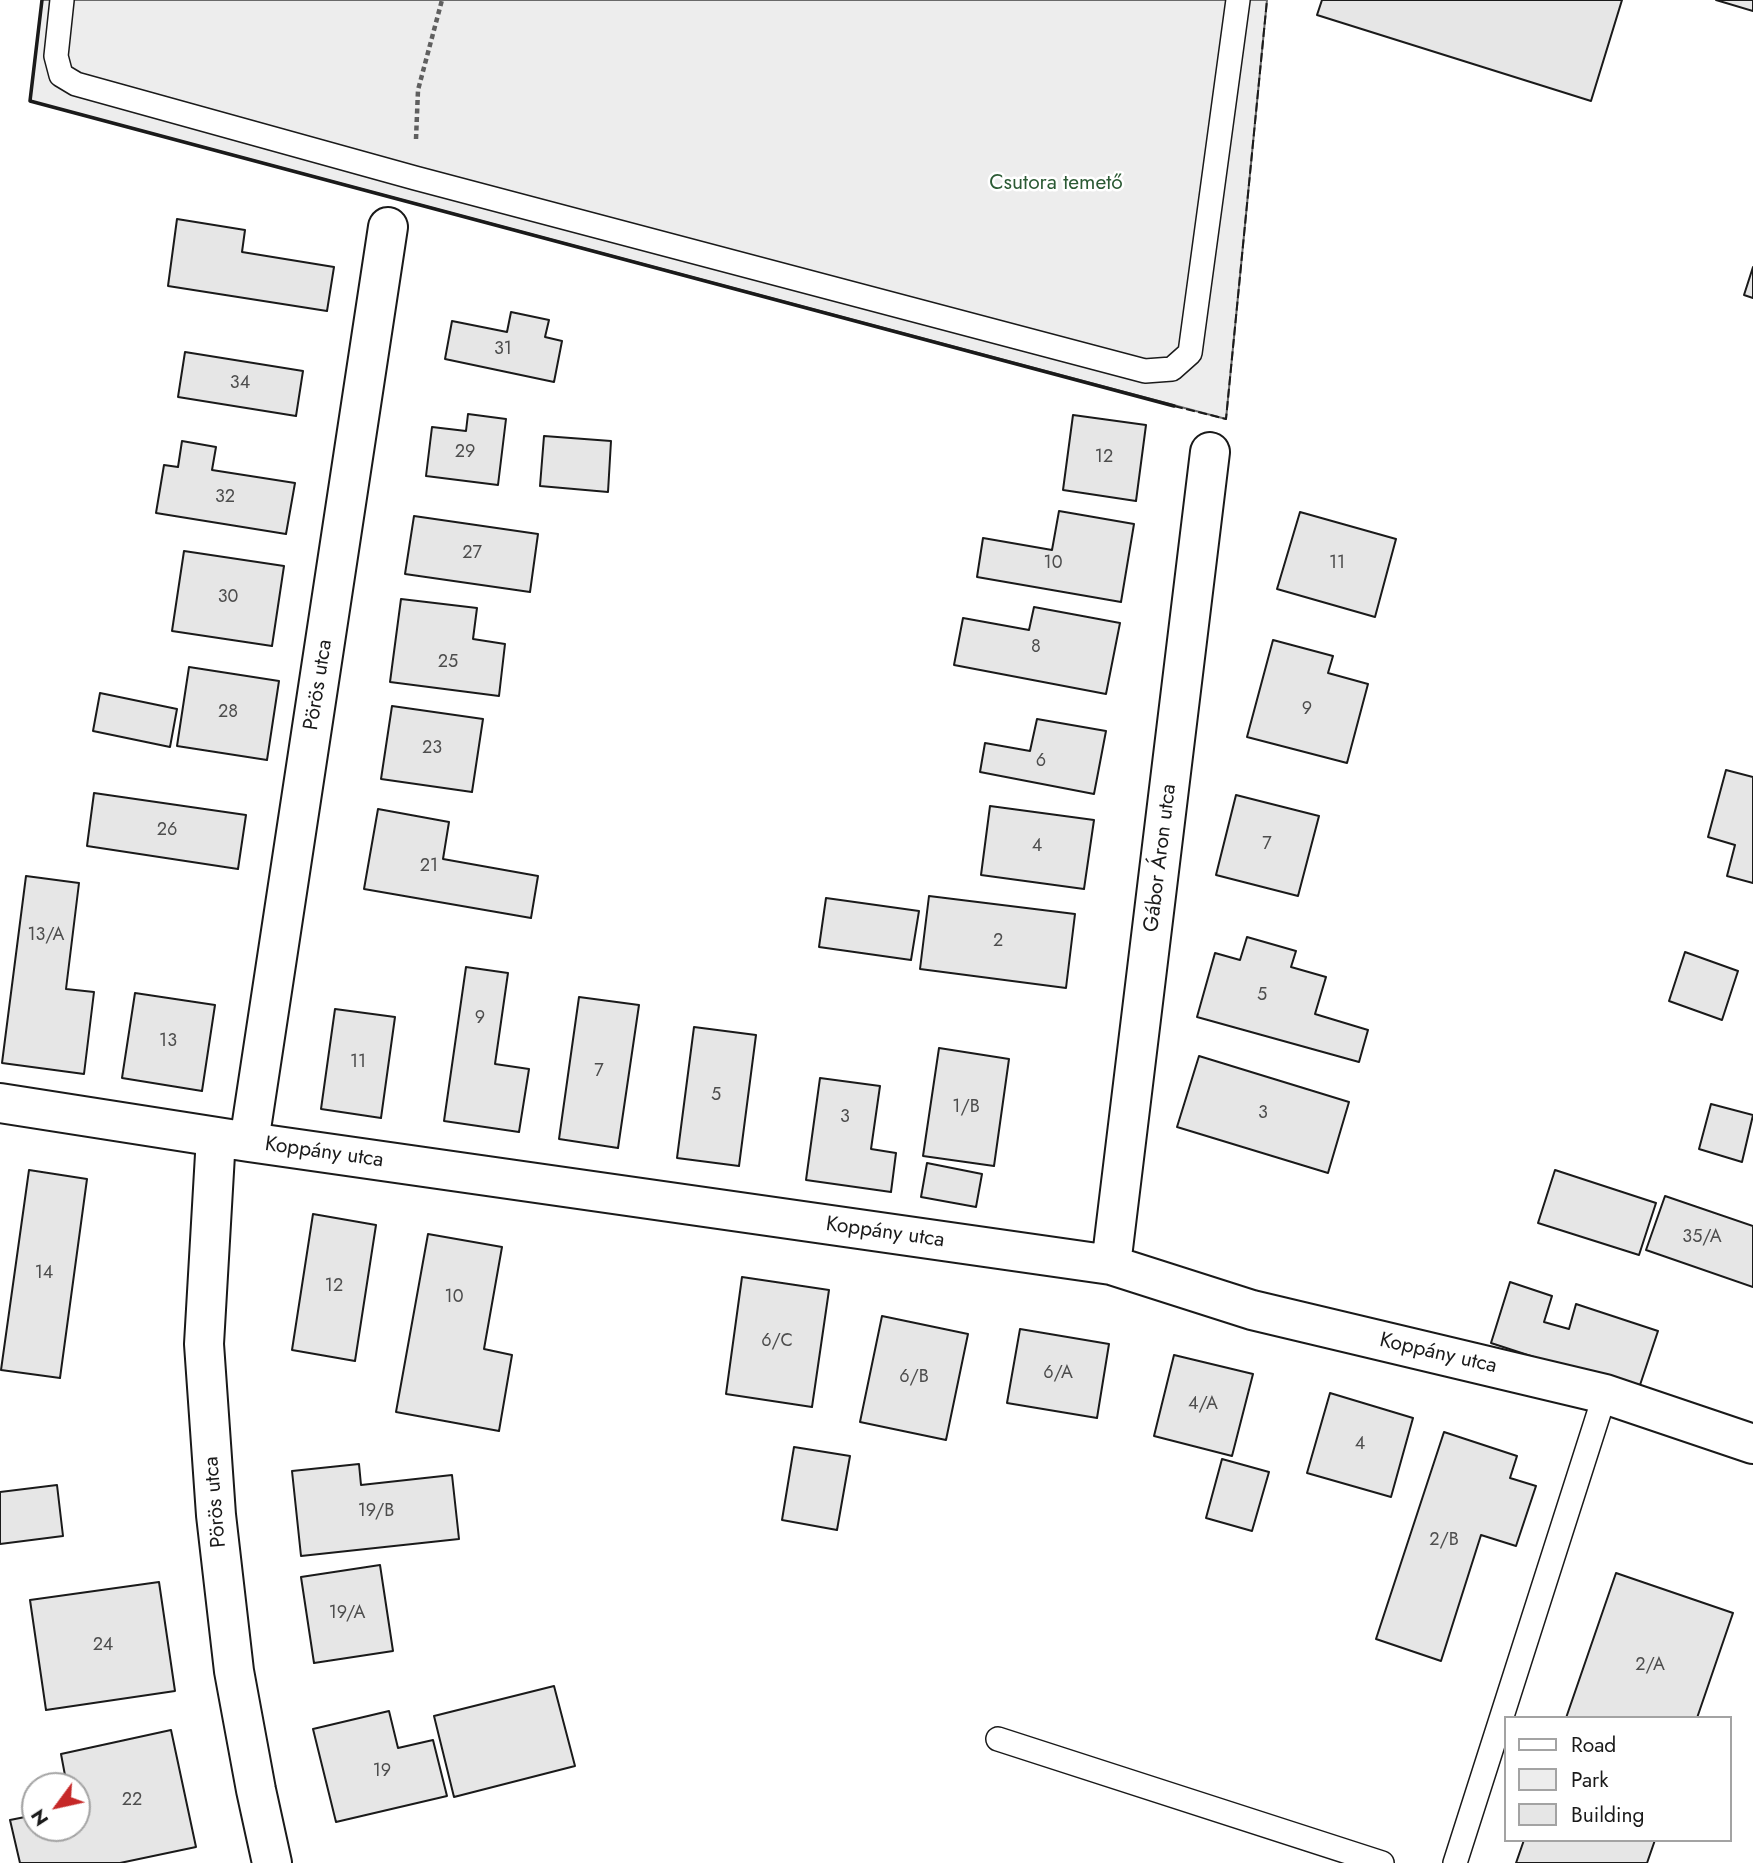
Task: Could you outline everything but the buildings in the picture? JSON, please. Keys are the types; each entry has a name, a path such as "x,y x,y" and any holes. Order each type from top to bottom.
{"street":[{"name":"Pörös utca","path":"272,1863 234,1671 216,1515 204,1343 232,1140 388,227"},
{"name":"Gábor Áron utca","path":"1111,1265 1210,452"},
{"name":"Koppány utca","path":"0,1103 232,1140 1111,1265 1252,1310 1605,1394 1753,1444"}],"lane":[{"path":"62,0 56,56 61,75 76,84 415,178 1145,371 1172,369 1191,353 1238,0"},
{"path":"1455,1863 1605,1394"},
{"path":"998,1739 1382,1863"}],"path":[{"path":"415,178 418,90 442,0"}],"green space":[{"name":"Csutora temető","path":"42,0 1267,0 1226,419 30,101"}],"fence":[{"path":"1174,406 1226,419 1267,0"}],"wall":[{"path":"42,0 30,101 1174,406"}]}
